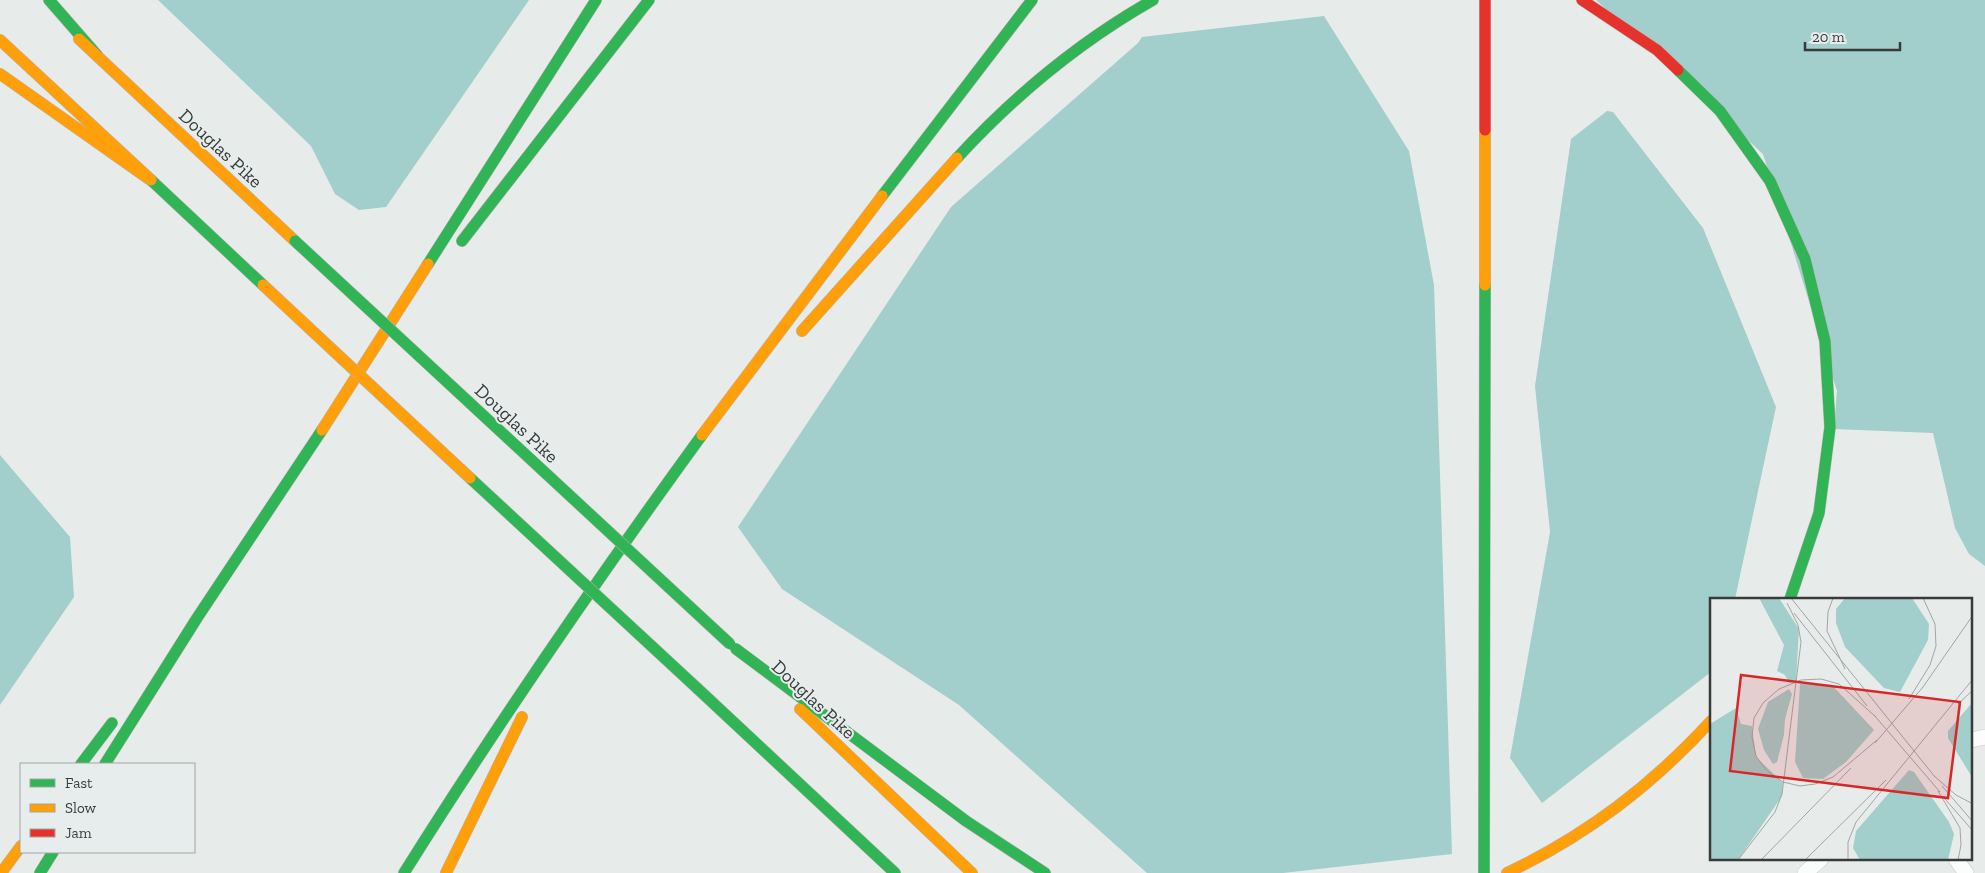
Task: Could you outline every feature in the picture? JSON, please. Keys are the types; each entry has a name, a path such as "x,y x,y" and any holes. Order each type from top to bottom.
{"main road":[{"name":"Douglas Pike","path":"38,0 882,785 972,873"},
{"path":"49,0 97,55"},
{"path":"321,432 596,0"},
{"path":"454,252 649,0"},
{"path":"404,873 527,682 701,437 1032,0"},
{"path":"796,338 938,178 1023,91 1057,62 1094,35 1153,0"},
{"path":"1484,873 1485,0"},
{"path":"1582,0 1635,32 1664,54 1720,108 1764,169 1780,197 1806,260 1816,296 1828,367 1830,434 1823,499 1816,529 1807,558 1790,598"},
{"path":"0,40 895,873"},
{"path":"0,74 149,179"},
{"path":"106,763 262,518 321,432 425,290"},
{"path":"701,437 731,410 757,381"},
{"path":"146,677 262,518"},
{"path":"446,873 529,703 588,595"},
{"path":"733,646 966,821 1044,873"},
{"path":"82,763 116,717"},
{"path":"1507,873 1547,853 1606,816 1667,766 1710,721"},
{"path":"1,873 20,847"},
{"path":"40,873 52,853"}],"lane":[{"path":"1972,740 1985,737"},
{"path":"1805,873 1820,860"},
{"path":"1957,860 1966,873"}],"shaded area":[{"path":"158,0 529,0 386,207 359,210 335,194 311,146"},
{"path":"1596,0 1985,0 1985,566 1969,554 1955,528 1933,433 1834,429 1837,391 1763,154"},
{"path":"1324,16 1409,151 1434,285 1452,854 1283,873 1147,873 959,705 782,589 738,527 951,207 1138,43 1142,37"},
{"path":"1607,111 1613,112 1703,228 1776,407 1735,598 1710,598 1710,673 1542,803 1510,758 1550,532 1535,386 1571,139"},
{"path":"0,455 70,537 74,597 0,705"}],"traffic: fast":[{"path":"49,0 97,55"},
{"path":"428,264 596,0"},
{"path":"462,241 649,0"},
{"path":"882,196 1032,0"},
{"path":"957,158 1025,91 1049,71 1099,34 1153,0"},
{"path":"1678,70 1720,111 1770,181 1805,259 1825,341 1830,427 1819,513 1790,598"},
{"path":"151,180 263,285"},
{"path":"295,241 730,644"},
{"path":"1484,873 1485,285"},
{"path":"106,763 197,618 322,430"},
{"path":"404,873 549,651 702,435"},
{"path":"470,478 698,689"},
{"path":"736,649 966,821 1045,873"},
{"path":"698,689 895,873"},
{"path":"82,763 112,723"},
{"path":"40,873 52,853"}],"traffic: slow":[{"path":"79,39 295,241"},
{"path":"0,40 151,180"},
{"path":"0,74 149,179"},
{"path":"1485,130 1485,285"},
{"path":"802,331 957,158"},
{"path":"702,435 882,196"},
{"path":"322,430 428,264"},
{"path":"263,285 470,478"},
{"path":"800,709 972,873"},
{"path":"446,873 522,717"},
{"path":"1507,873 1564,842 1616,807 1665,767 1710,722"},
{"path":"1,873 20,847"}],"traffic: jam":[{"path":"1485,0 1485,130"},
{"path":"1582,0 1657,50 1678,70"}]}
